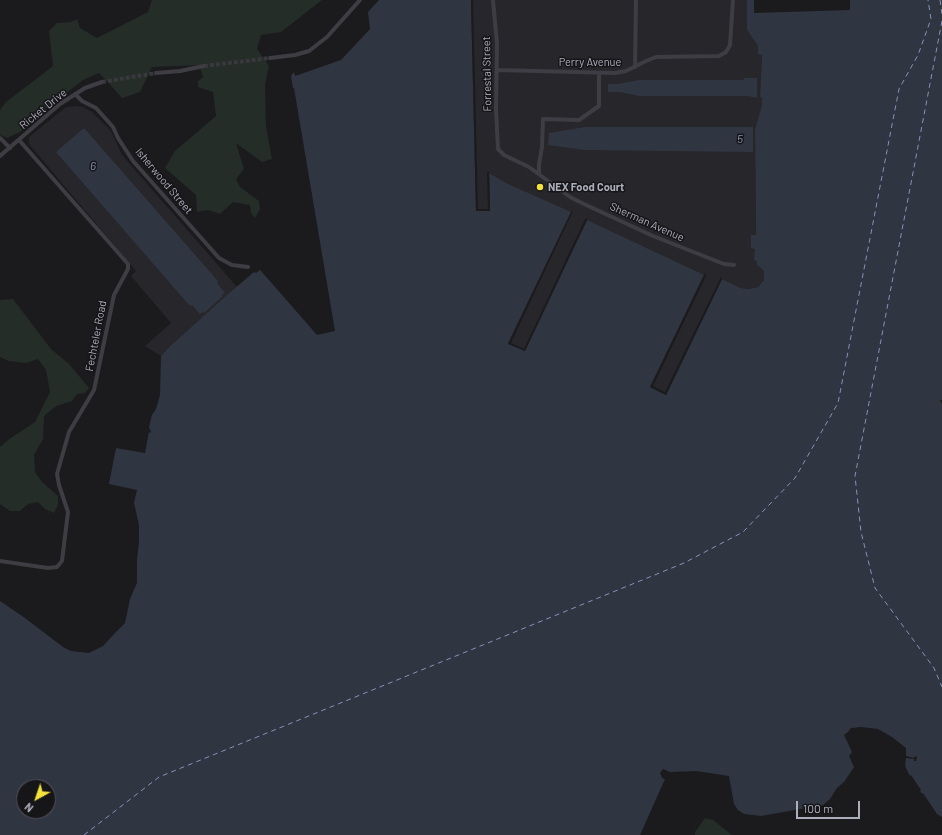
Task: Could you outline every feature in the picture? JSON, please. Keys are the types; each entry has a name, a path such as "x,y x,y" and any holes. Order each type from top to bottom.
{"street":[{"path":"270,58 295,55 308,51 327,37 360,0"},
{"name":"Forrestal Street","path":"493,0 497,44 496,110 498,147"},
{"path":"635,67 636,0"},
{"name":"Perry Avenue","path":"497,70 621,72 656,57 719,56 726,52 730,44 733,0"},
{"path":"156,73 180,71 204,66"},
{"path":"539,174 543,119 579,120 599,106 599,72"},
{"name":"Ricket Drive","path":"0,156 60,104 85,88 102,82"},
{"name":"Isherwood Street","path":"75,94 82,101 96,108 113,127 118,138 133,161 219,258 232,265 248,267"},
{"path":"0,138 10,148"},
{"name":"Fechteler Road","path":"0,561 48,568 57,567 62,561 68,512 57,474 68,432 94,390 114,294 128,269 128,264 19,140"},
{"name":"Sherman Avenue","path":"498,147 504,155 529,167 570,197 652,236 724,264 734,265"}],"shaded area":[{"path":"152,0 322,0 281,32 261,35 257,49 269,66 265,85 266,126 272,159 262,162 236,143 244,169 236,179 240,187 259,201 260,209 255,218 251,213 250,205 233,202 220,214 208,210 197,212 196,195 165,168 175,151 216,116 213,92 198,87 198,81 203,77 199,65 152,67 140,92 122,98 99,73 83,80 38,115 20,132 7,138 0,135 0,110 6,102 53,66 49,31 57,23 71,22 77,19 80,28 97,38 148,12"},
{"path":"471,0 747,0 747,30 762,54 760,97 762,98 762,105 755,129 756,235 751,248 755,248 759,267 764,271 764,280 758,287 748,289 741,288 722,279 666,395 650,387 525,351 508,344 508,184 489,173 490,211 476,211"},
{"path":"66,107 83,107 92,112 111,131 122,155 237,287 168,348 161,356 145,346 171,323 131,276 136,271 29,144 29,137"},
{"path":"13,299 51,349 69,364 89,388 85,393 77,394 72,401 56,406 44,416 43,439 34,455 35,472 42,482 58,496 58,505 54,513 45,509 38,502 28,504 20,511 10,511 0,504 0,447 35,422 50,392 46,370 38,359 26,363 9,361 0,357 0,300"},
{"path":"705,818 713,820 732,835 695,835 695,832"}],"water":[{"path":"379,0 471,0 476,211 490,210 489,173 508,184 571,212 508,343 525,351 587,220 704,275 650,387 666,395 722,279 741,288 748,289 758,287 764,280 764,271 757,265 757,261 754,260 755,249 751,248 751,235 756,235 755,129 762,105 762,98 760,97 762,55 758,54 758,46 747,30 747,0 754,0 754,13 850,10 850,0 942,0 942,400 940,400 942,404 942,817 937,814 923,793 922,794 920,791 921,790 911,775 910,776 905,766 906,758 914,759 914,761 916,761 917,757 915,756 914,758 906,756 906,748 892,737 878,729 861,727 851,728 844,735 852,752 849,756 854,767 844,782 823,805 761,816 744,814 738,810 734,804 729,776 696,771 670,772 663,769 660,773 662,778 665,779 640,835 0,835 0,601 63,647 71,651 89,653 103,646 125,623 130,599 137,583 139,525 134,503 137,490 109,484 116,448 145,453 149,432 151,433 149,427 152,415 156,409 160,395 161,356 227,295 254,272 256,273 260,270 317,335 335,331 291,76 294,72 295,76 341,60 370,29 368,12"},
{"path":"744,78 757,78 757,98 748,96 639,96 620,92 608,92 608,84 618,84 639,80 743,80"},
{"name":"5","path":"585,127 753,127 753,152 585,150 548,145 549,133"},
{"name":"6","path":"84,128 218,281 217,283 225,293 204,313 203,312 200,314 192,305 190,306 56,152"}],"pier":[{"path":"471,0 473,0 478,209 488,209 487,173 489,171 490,211 476,211"},
{"path":"572,210 572,213 511,343 524,349 585,219 588,218 525,351 508,344"},
{"path":"705,273 706,276 653,386 665,392 721,277 722,279 666,395 650,387"}],"ferry route":[{"path":"84,835 159,777 684,563 743,532 795,478 838,403 899,89 918,55 931,19 928,0"},
{"path":"940,0 942,14"},
{"path":"942,21 855,476 861,532 875,588 934,668 942,687"}],"tunnel":[{"path":"204,66 270,58"},
{"path":"102,82 156,73"}],"place":[{"name":"NEX Food Court","path":"540,187"}]}
